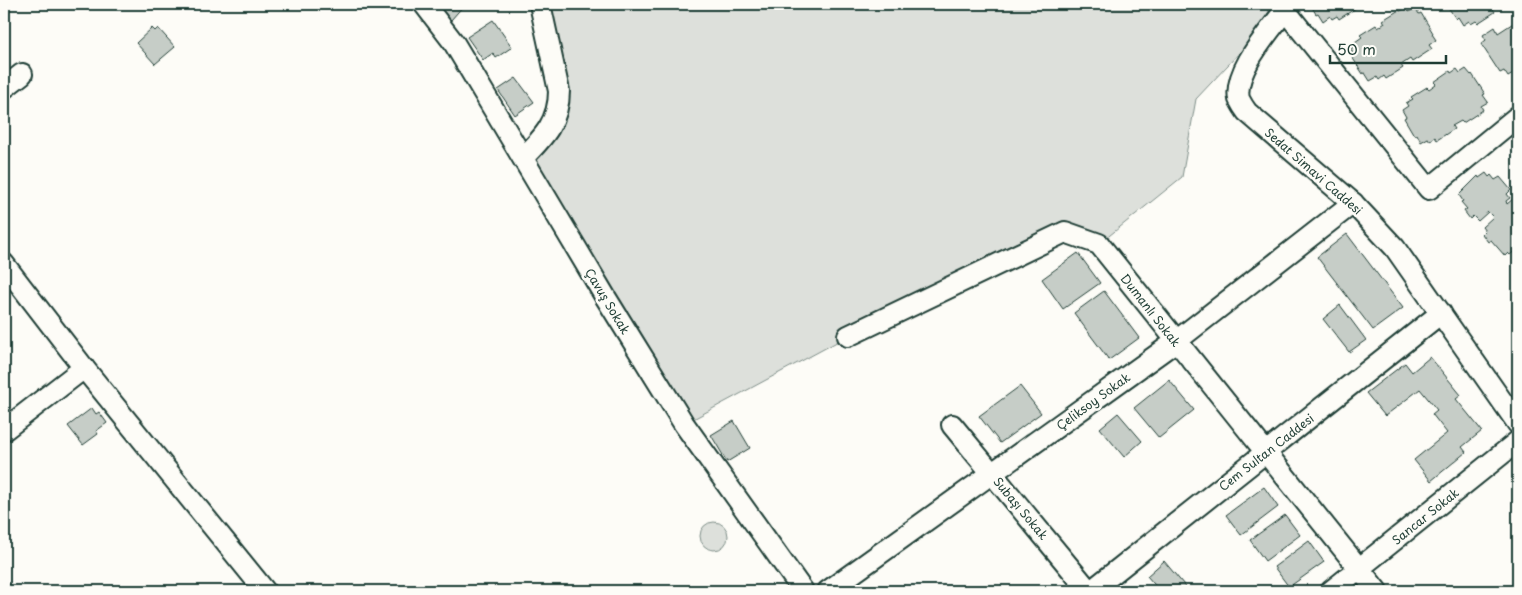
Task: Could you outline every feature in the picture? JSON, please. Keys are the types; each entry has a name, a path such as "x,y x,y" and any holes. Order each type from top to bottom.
{"street":[{"name":"Çavuş Sokak","path":"424,4 454,43 606,298 684,424 803,591"},
{"path":"523,158 536,145 550,126 559,102 559,91 540,4"},
{"path":"1282,7 1429,189 1518,116"},
{"name":"Sedat Simavi Caddesi","path":"1282,7 1249,59 1240,82 1240,101 1247,112 1353,203 1395,248 1518,424"},
{"path":"4,88 22,74"},
{"name":"Çeliksoy Sokak","path":"828,591 1175,342 1353,203"},
{"name":"Dumanlı Sokak","path":"848,336 1065,232 1099,244 1175,342 1377,591"},
{"path":"4,264 84,368 265,591"},
{"name":"Cem Sultan Caddesi","path":"1090,591 1441,313"},
{"path":"4,430 84,368"},
{"name":"Subaşı Sokak","path":"952,425 1090,591"},
{"name":"Sancar Sokak","path":"1331,591 1518,441"}],"shaded area":[{"path":"540,4 1263,4 1269,11 1264,21 1243,49 1196,99 1182,177 1099,244 1065,232 848,336 684,424 523,158 557,114"},
{"path":"714,522 724,526 728,536 724,546 714,550 704,546 700,536 704,526"}],"building":[{"path":"432,4 465,4 451,20"},
{"path":"1310,4 1355,4 1356,8 1339,19 1337,16 1332,19 1330,16 1323,21"},
{"path":"1446,4 1502,4 1493,9 1495,12 1478,23 1476,21 1471,24 1469,21 1463,25 1458,17 1456,19"},
{"path":"1406,8 1409,12 1415,8 1419,14 1421,13 1436,40 1429,45 1432,49 1412,62 1410,59 1401,65 1403,68 1386,79 1384,76 1379,80 1377,77 1370,81 1352,57 1355,56 1350,49 1357,45 1355,42 1362,37 1360,35 1376,25 1378,28 1385,23 1383,20"},
{"path":"493,20 512,47 496,58 493,53 483,60 467,37"},
{"path":"1518,20 1518,71 1508,77 1504,71 1500,73 1481,44 1486,40 1483,35 1495,27 1498,33"},
{"path":"152,28 155,31 158,28 175,47 155,64 136,43"},
{"path":"1457,69 1460,73 1466,69 1472,74 1488,102 1481,106 1483,110 1463,123 1461,121 1452,126 1454,129 1437,140 1435,137 1430,141 1428,138 1421,142 1417,134 1414,135 1404,118 1406,117 1402,110 1408,106 1406,103 1413,99 1411,97 1427,87 1429,89 1436,84 1434,82 1450,71 1451,73"},
{"path":"516,78 534,102 515,115 498,90"},
{"path":"1486,173 1495,180 1500,177 1511,190 1507,194 1510,198 1506,201 1507,204 1513,199 1518,203 1518,248 1510,255 1508,253 1505,256 1491,240 1488,242 1482,234 1485,231 1482,227 1493,217 1488,212 1478,221 1473,216 1470,219 1464,211 1467,209 1461,202 1463,201 1459,195 1478,176 1479,178"},
{"path":"1347,234 1403,308 1373,330 1317,257"},
{"path":"1078,253 1100,283 1063,309 1042,279"},
{"path":"1104,291 1139,338 1109,360 1074,313"},
{"path":"1340,305 1366,340 1349,352 1323,319"},
{"path":"1430,357 1461,395 1456,399 1482,431 1462,447 1466,452 1431,481 1414,460 1447,433 1432,414 1437,410 1420,389 1385,416 1366,393 1405,363 1412,372"},
{"path":"1169,380 1194,410 1159,438 1134,408"},
{"path":"1020,386 1041,413 1000,443 979,416"},
{"path":"92,408 96,414 99,412 107,423 96,431 98,434 83,445 68,426"},
{"path":"1118,413 1142,441 1124,457 1100,428"},
{"path":"734,421 750,448 727,462 711,435"},
{"path":"1264,487 1278,507 1241,535 1226,515"},
{"path":"1285,515 1300,535 1265,561 1250,540"},
{"path":"1309,541 1324,562 1289,587 1274,567"},
{"path":"1164,561 1189,591 1160,591 1147,576"},
{"path":"8,582 14,591 4,591 4,585"}]}
